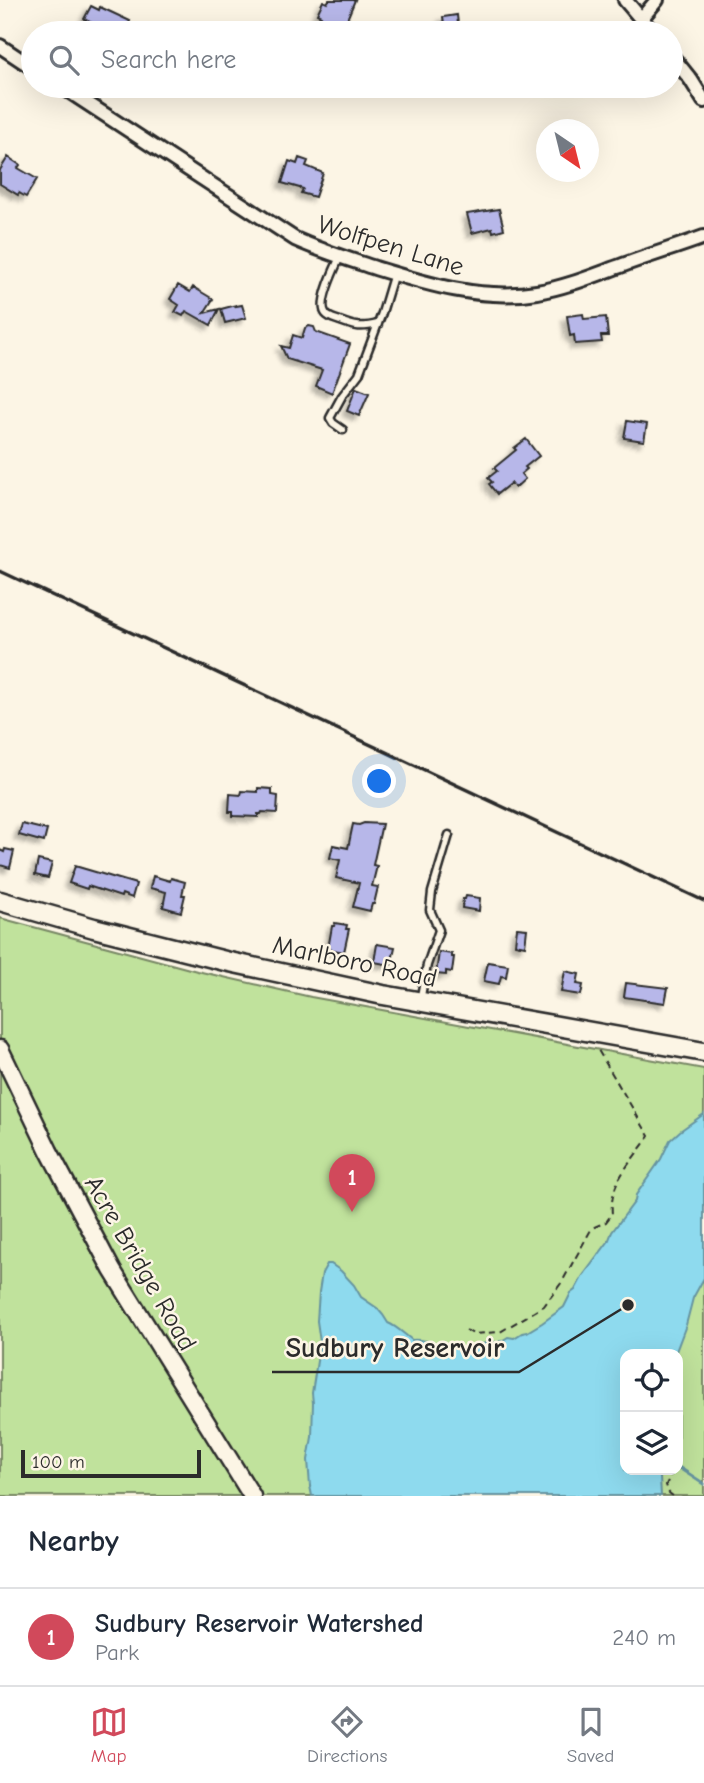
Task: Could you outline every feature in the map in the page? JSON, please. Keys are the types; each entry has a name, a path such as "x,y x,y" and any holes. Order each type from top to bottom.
{"main road":[{"name":"Marlboro Road","path":"0,901 225,961 420,1003 704,1052"}],"street":[{"path":"625,0 642,19 657,0"},
{"path":"0,46 21,60"},
{"path":"683,70 704,101"},
{"name":"Wolfpen Lane","path":"79,98 295,239 340,257 455,289 508,295 535,292 571,283 704,237"},
{"name":"Acre Bridge Road","path":"0,1049 49,1151 112,1270 251,1496"}],"lane":[{"path":"340,257 323,304 323,311 327,316 355,327 378,324"},
{"path":"343,430 330,418 359,374 394,273"},
{"path":"420,1003 427,965 439,930 430,910 432,892 449,835"}],"path":[{"path":"466,1330 473,1335 500,1332 544,1306 562,1282 592,1228 606,1222 612,1214 611,1199 617,1182 649,1136 596,1046 595,1032"},
{"path":"671,1475 666,1485 673,1496"}],"green space":[{"path":"0,918 197,971 311,997 704,1069 704,1496 0,1496"}],"water":[{"path":"704,1114 704,1278 693,1298 677,1349 620,1349 620,1475 660,1475 661,1496 312,1496 308,1460 312,1437 312,1393 320,1342 317,1321 319,1292 322,1273 327,1264 341,1271 361,1297 377,1308 388,1323 412,1340 466,1349 508,1337 514,1338 564,1307 635,1201 636,1195 661,1159 670,1140"}],"building":[{"path":"329,0 355,0 346,21 319,21 321,16 317,14 323,1 327,3"},
{"path":"91,6 99,10 100,7 130,21 88,21 84,19"},
{"path":"457,15 458,21 444,21 443,17"},
{"path":"8,157 20,165 18,168 37,179 26,197 0,184 0,170"},
{"path":"299,158 308,161 306,166 323,173 315,197 301,193 303,189 282,183 289,161 297,164"},
{"path":"499,209 504,229 493,232 492,228 472,233 467,214"},
{"path":"178,285 190,292 193,287 213,299 204,313 219,309 211,325 186,311 183,316 175,312 179,305 170,299"},
{"path":"242,305 246,318 225,323 221,309"},
{"path":"583,314 584,319 606,317 608,336 601,336 602,342 575,344 574,335 570,336 567,316"},
{"path":"314,327 316,332 350,344 332,393 316,386 322,370 287,359 281,346 289,348 293,335 302,338 305,328"},
{"path":"356,388 369,393 359,416 347,411"},
{"path":"627,421 647,424 644,441 624,438"},
{"path":"526,439 539,456 525,467 527,469 521,474 525,479 515,488 511,483 497,494 488,478 497,471 494,468"},
{"path":"258,788 272,789 272,795 278,796 277,813 262,812 258,817 233,816 233,812 229,812 230,794 241,795 242,791 258,792"},
{"path":"22,824 47,830 44,842 19,835"},
{"path":"353,824 382,824 373,865 377,866 372,886 378,887 370,911 353,907 359,883 336,878 340,860 330,858 333,845 348,848"},
{"path":"5,849 14,851 10,868 0,865 0,850 4,852"},
{"path":"38,860 52,863 48,878 35,875"},
{"path":"75,866 136,884 132,898 69,883"},
{"path":"153,876 185,882 181,912 163,907 166,892 150,888"},
{"path":"466,896 480,898 479,911 462,908"},
{"path":"335,923 347,925 346,929 349,929 344,952 328,949 332,926"},
{"path":"517,928 527,929 525,946 515,944"},
{"path":"377,944 395,947 391,965 374,962"},
{"path":"439,952 452,954 454,957 452,972 446,971 446,975 436,974"},
{"path":"488,962 508,965 506,977 501,976 499,984 484,981"},
{"path":"565,971 579,974 577,984 583,985 581,995 561,992"},
{"path":"626,983 668,988 665,1003 624,997"}],"waterway":[{"path":"683,1470 704,1484"}],"railway":[{"path":"0,571 704,901"}],"place":[{"name":"Sudbury Reservoir Watershed","path":"352,1212"},
{"name":"Sudbury Reservoir","path":"628,1305"}]}
